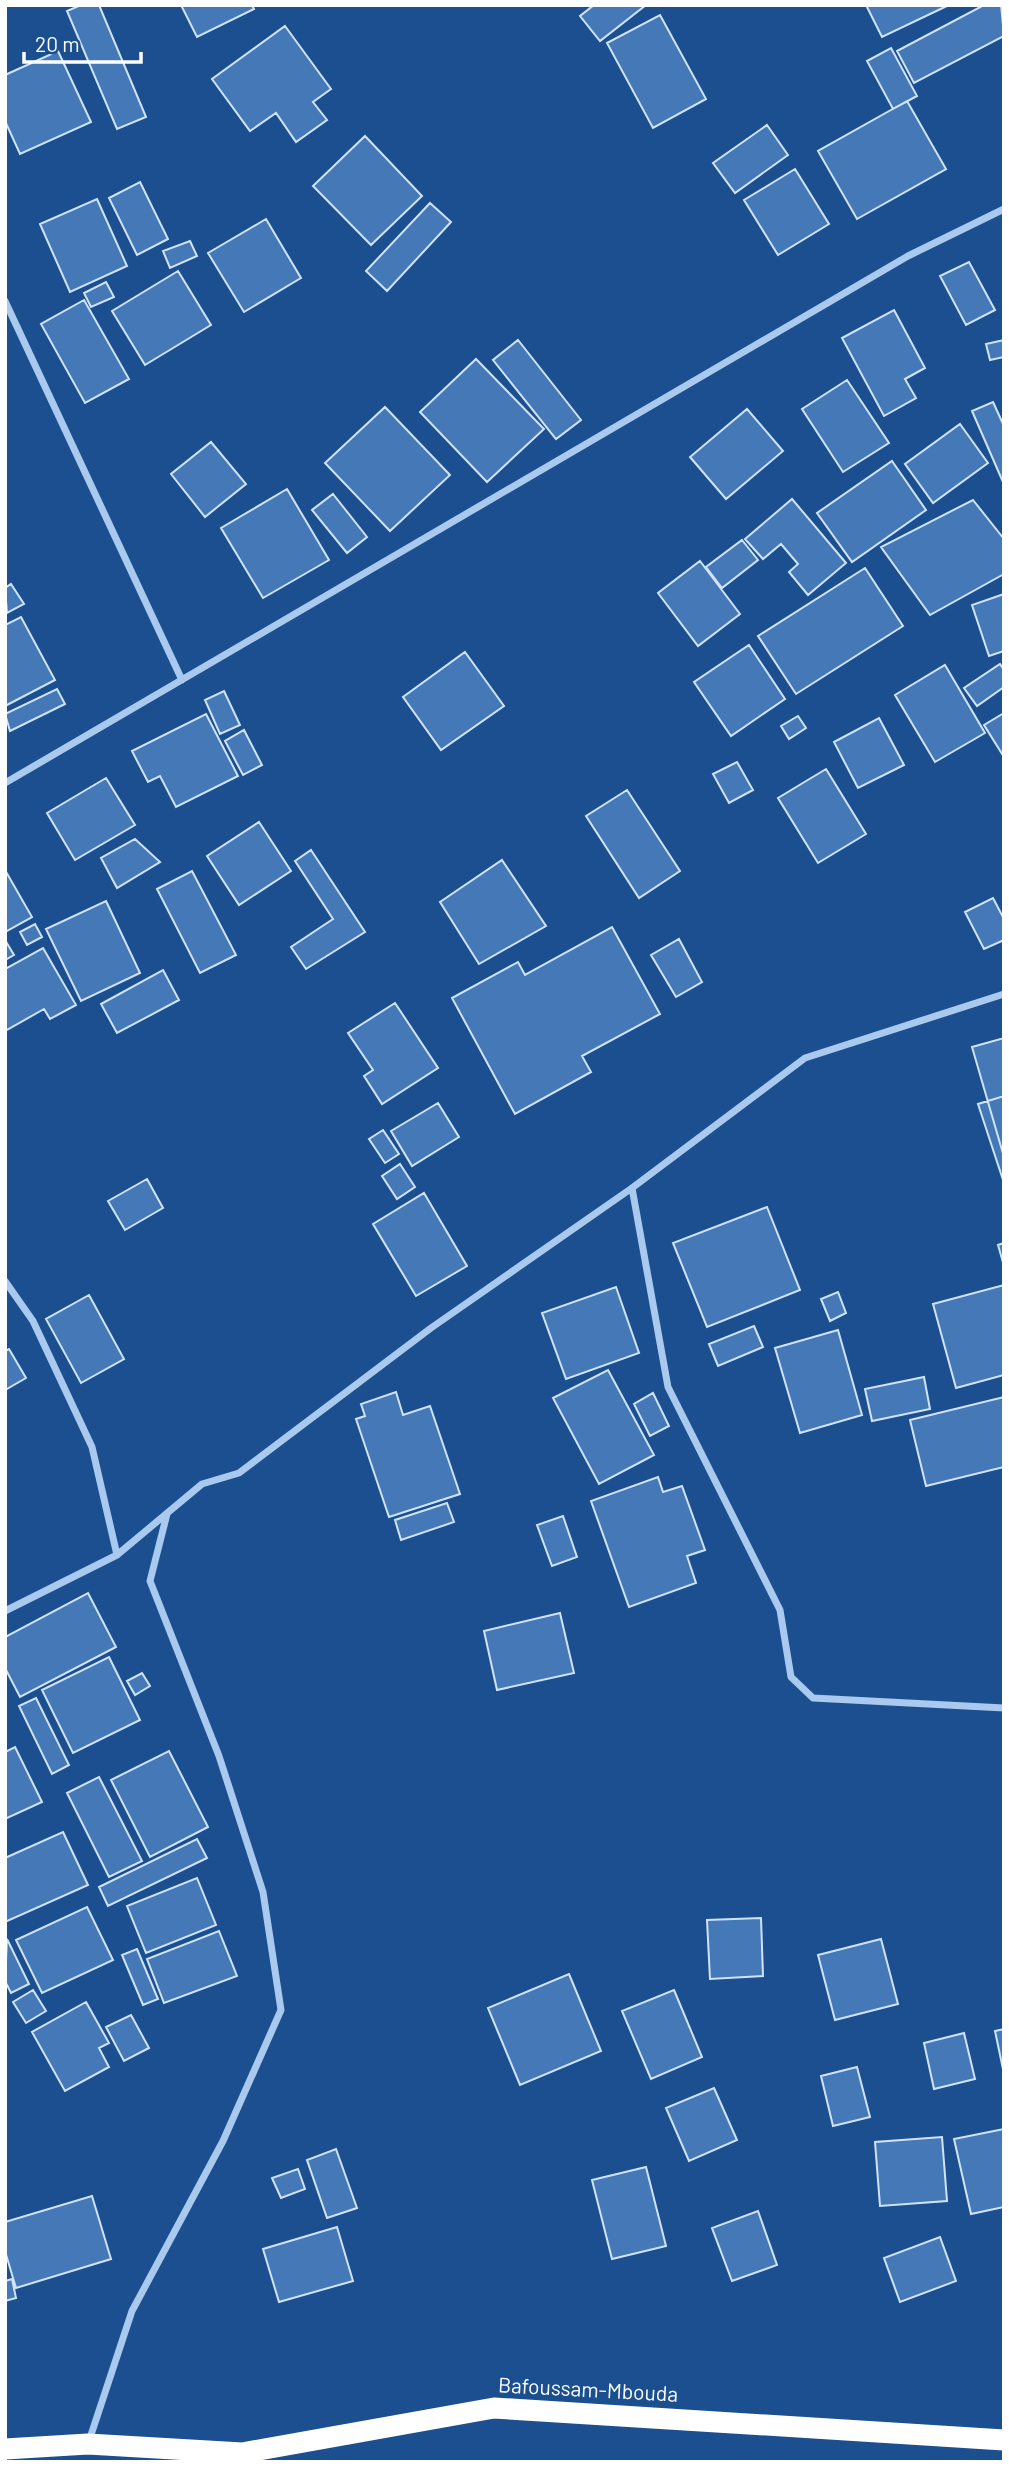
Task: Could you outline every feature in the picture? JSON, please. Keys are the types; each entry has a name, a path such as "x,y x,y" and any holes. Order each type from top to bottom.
{"highway":[{"name":"Bafoussam-Mbouda","path":"5,2449 88,2444 242,2453 494,2408 1004,2440"}],"street":[{"path":"5,783 908,256 1004,209"},
{"path":"5,301 182,680"},
{"path":"5,1611 117,1555 202,1484 239,1473 431,1328 632,1188 805,1058 1004,994"},
{"path":"632,1188 668,1387 780,1610 791,1676 813,1698 1004,1709"},
{"path":"5,1281 33,1321 92,1447 117,1555"},
{"path":"88,2444 132,2311 223,2141 281,2010 263,1892 219,1756 150,1581 167,1513"}],"building":[{"path":"81,5 99,5 146,117 117,129 67,11"},
{"path":"181,5 252,5 254,9 197,37"},
{"path":"594,5 646,5 600,41 580,16"},
{"path":"866,5 949,5 882,37"},
{"path":"984,5 1001,5 1004,36 914,83 897,51"},
{"path":"660,15 706,99 653,128 607,43"},
{"path":"285,26 331,89 313,102 327,120 296,142 276,113 250,131 212,79"},
{"path":"891,48 917,96 893,109 867,61"},
{"path":"58,51 91,122 20,154 5,121 5,75"},
{"path":"907,101 946,169 857,219 818,151"},
{"path":"767,125 788,155 735,193 713,163"},
{"path":"365,136 422,196 371,245 313,186"},
{"path":"795,169 829,224 778,255 744,200"},
{"path":"140,182 168,239 137,255 109,198"},
{"path":"97,199 127,266 70,292 40,224"},
{"path":"430,203 451,222 387,291 366,271"},
{"path":"266,219 301,278 244,312 208,253"},
{"path":"190,241 197,256 170,268 163,251"},
{"path":"969,262 995,310 966,325 940,276"},
{"path":"178,271 211,325 145,365 112,311"},
{"path":"106,282 114,297 91,307 84,293"},
{"path":"84,300 129,379 85,403 41,324"},
{"path":"894,310 925,368 905,379 916,398 884,416 842,338"},
{"path":"518,340 581,420 556,439 493,360"},
{"path":"1004,340 1004,357 990,360 986,344"},
{"path":"476,359 544,429 487,482 420,412"},
{"path":"847,380 889,443 843,472 802,409"},
{"path":"993,402 1004,426 1003,482 972,411"},
{"path":"385,407 450,475 390,531 325,463"},
{"path":"747,409 783,451 726,499 690,457"},
{"path":"960,424 988,463 933,503 905,464"},
{"path":"211,442 246,484 205,517 171,474"},
{"path":"892,461 926,510 852,562 817,513"},
{"path":"287,489 329,560 263,598 221,528"},
{"path":"333,494 367,537 347,553 312,510"},
{"path":"792,499 846,563 808,595 789,572 798,564 781,544 763,559 745,539"},
{"path":"973,500 1004,539 1004,574 930,615 881,547"},
{"path":"742,540 758,560 722,588 706,567"},
{"path":"700,561 740,614 698,646 658,593"},
{"path":"865,568 903,626 796,694 758,636"},
{"path":"11,584 24,604 7,613 5,588"},
{"path":"1004,594 1004,651 989,656 972,605"},
{"path":"21,617 55,680 5,706 5,625"},
{"path":"749,645 785,699 731,736 694,682"},
{"path":"465,652 504,706 441,750 403,697"},
{"path":"1000,664 1004,670 1004,687 977,706 964,688"},
{"path":"945,665 985,733 935,762 895,695"},
{"path":"57,689 65,704 10,731 5,714"},
{"path":"224,691 240,725 220,734 205,700"},
{"path":"1004,713 1004,757 984,725"},
{"path":"206,714 238,776 176,807 160,776 148,782 132,751"},
{"path":"798,716 806,728 789,739 781,726"},
{"path":"879,718 904,765 858,788 834,742"},
{"path":"244,730 262,765 243,775 225,741"},
{"path":"737,762 753,790 729,803 713,774"},
{"path":"826,769 866,834 818,863 778,798"},
{"path":"106,778 135,825 75,860 47,813"},
{"path":"627,790 680,871 639,898 586,816"},
{"path":"259,822 291,871 239,905 207,856"},
{"path":"135,839 160,862 117,888 101,858"},
{"path":"311,850 365,932 306,969 291,947 333,919 295,861"},
{"path":"502,860 546,926 479,964 440,902"},
{"path":"5,870 32,917 5,932"},
{"path":"192,871 236,955 200,973 157,889"},
{"path":"993,898 1004,919 1004,940 984,949 965,912"},
{"path":"106,901 140,973 81,1001 46,929"},
{"path":"35,924 42,937 27,945 20,932"},
{"path":"612,927 660,1014 582,1056 591,1072 515,1114 452,998 518,962 525,975"},
{"path":"679,939 702,982 676,997 651,955"},
{"path":"5,940 14,955 5,960"},
{"path":"43,948 76,1005 50,1019 44,1009 5,1031 5,969"},
{"path":"163,970 179,1000 117,1033 101,1004"},
{"path":"395,1003 438,1068 382,1104 364,1076 373,1070 348,1033"},
{"path":"1004,1038 1004,1157 972,1047"},
{"path":"1004,1096 1004,1183 978,1104"},
{"path":"438,1103 459,1137 412,1166 391,1131"},
{"path":"383,1130 399,1154 385,1163 369,1139"},
{"path":"400,1164 415,1187 397,1199 382,1176"},
{"path":"147,1179 163,1208 125,1230 108,1201"},
{"path":"424,1193 467,1266 416,1296 373,1224"},
{"path":"767,1207 800,1290 707,1327 673,1243"},
{"path":"1004,1243 1004,1266 998,1245"},
{"path":"1004,1285 1004,1375 956,1388 933,1304"},
{"path":"616,1287 639,1353 566,1379 542,1313"},
{"path":"838,1292 846,1313 830,1321 821,1299"},
{"path":"89,1295 124,1359 81,1383 46,1319"},
{"path":"754,1326 763,1347 718,1366 709,1344"},
{"path":"838,1330 862,1415 800,1433 775,1348"},
{"path":"9,1349 26,1378 5,1390 5,1351"},
{"path":"608,1370 654,1455 599,1484 553,1398"},
{"path":"924,1377 930,1409 872,1421 865,1389"},
{"path":"396,1392 403,1415 430,1406 460,1494 389,1517 356,1419 365,1416 361,1404"},
{"path":"653,1393 669,1426 650,1436 634,1404"},
{"path":"1004,1397 1004,1467 926,1486 910,1420"},
{"path":"658,1477 663,1492 682,1486 705,1550 687,1556 696,1583 629,1607 591,1501"},
{"path":"447,1503 454,1522 401,1540 395,1520"},
{"path":"563,1516 577,1557 552,1566 537,1525"},
{"path":"88,1593 116,1647 20,1697 5,1668 5,1637"},
{"path":"560,1613 574,1673 497,1690 484,1631"},
{"path":"109,1657 140,1720 73,1753 42,1690"},
{"path":"142,1673 150,1686 135,1695 127,1681"},
{"path":"36,1698 69,1765 52,1774 19,1706"},
{"path":"15,1747 42,1802 5,1819 5,1752"},
{"path":"169,1751 208,1827 150,1857 111,1780"},
{"path":"99,1777 142,1861 109,1877 67,1793"},
{"path":"63,1832 88,1885 5,1922 5,1858"},
{"path":"197,1839 207,1858 108,1906 99,1887"},
{"path":"197,1878 216,1925 146,1953 127,1906"},
{"path":"87,1907 113,1960 42,1993 16,1940"},
{"path":"761,1918 763,1976 710,1979 707,1920"},
{"path":"219,1931 237,1976 164,2003 147,1959"},
{"path":"7,1939 29,1984 11,1993 5,1981"},
{"path":"881,1939 898,2004 835,2020 818,1955"},
{"path":"137,1949 158,1999 143,2005 122,1955"},
{"path":"569,1974 601,2051 520,2085 488,2008"},
{"path":"33,1990 46,2011 26,2023 13,2002"},
{"path":"674,1990 702,2057 651,2079 622,2011"},
{"path":"86,2002 109,2043 99,2048 109,2067 65,2091 32,2032"},
{"path":"131,2015 149,2048 124,2061 106,2027"},
{"path":"1004,2029 1004,2074 995,2031"},
{"path":"964,2033 975,2079 934,2089 924,2043"},
{"path":"857,2067 870,2117 833,2126 821,2076"},
{"path":"714,2088 737,2140 689,2161 666,2108"},
{"path":"1004,2129 1004,2207 971,2214 954,2139"},
{"path":"942,2137 947,2201 880,2206 875,2142"},
{"path":"336,2149 357,2208 327,2218 307,2160"},
{"path":"646,2167 666,2246 612,2259 592,2180"},
{"path":"298,2169 305,2189 281,2198 272,2178"},
{"path":"92,2196 111,2259 16,2288 5,2251 5,2222"},
{"path":"758,2211 777,2265 732,2281 712,2228"},
{"path":"337,2227 353,2281 279,2302 263,2249"},
{"path":"940,2237 956,2281 900,2302 884,2258"},
{"path":"12,2279 16,2298 5,2301 5,2281"}]}
